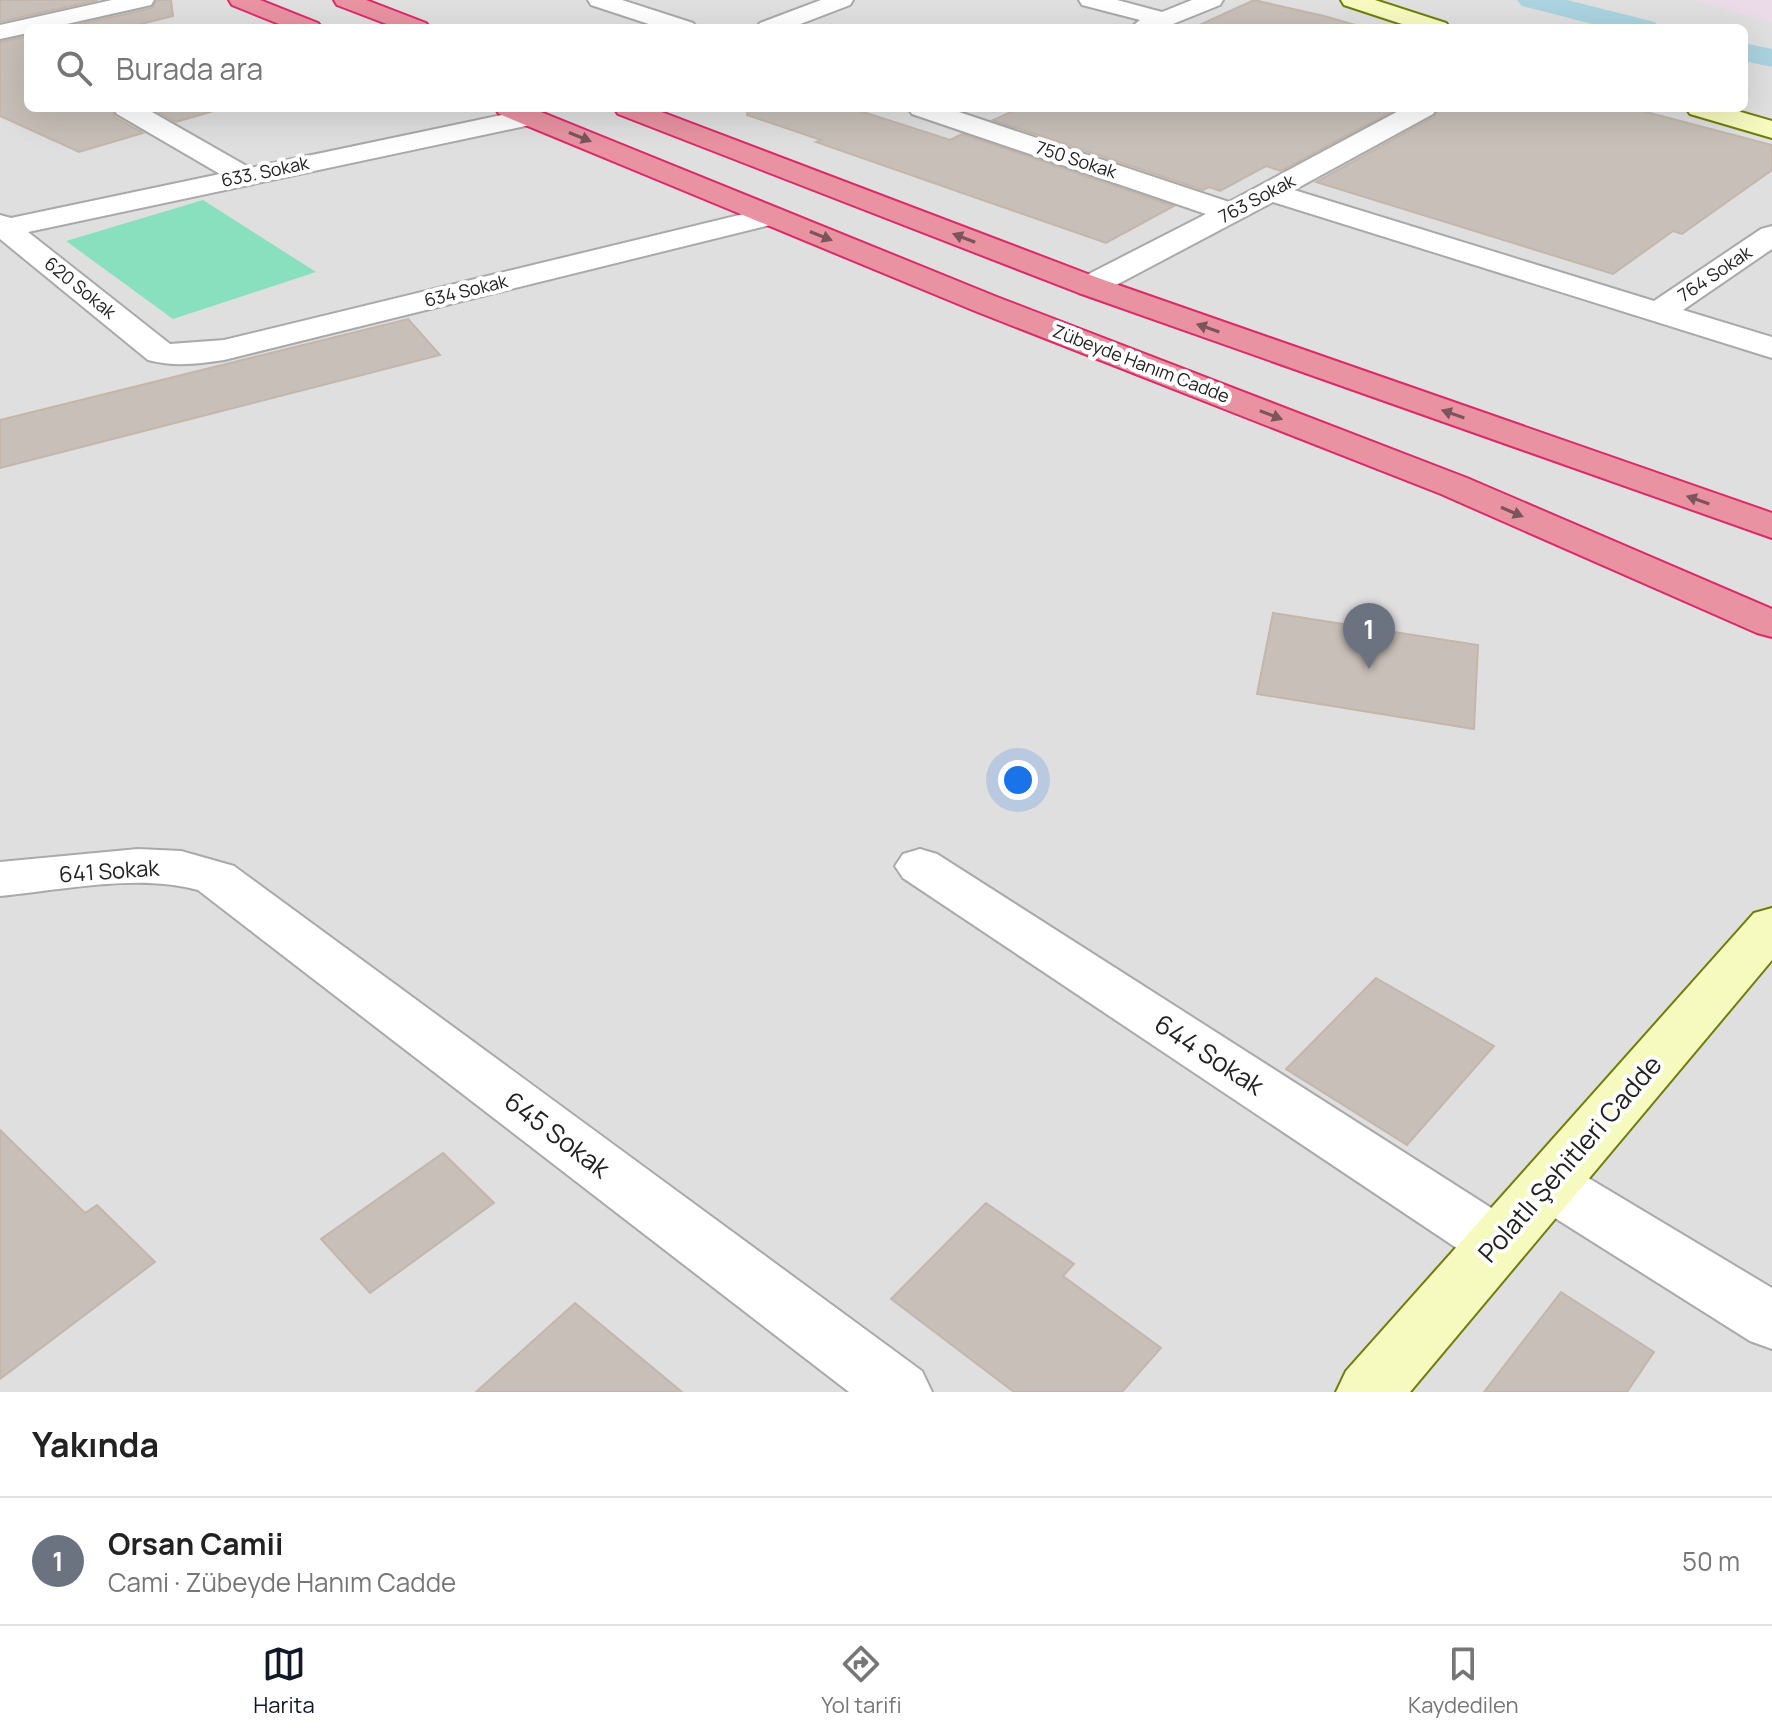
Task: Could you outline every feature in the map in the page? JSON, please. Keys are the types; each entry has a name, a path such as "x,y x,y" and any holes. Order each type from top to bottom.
{"highway":[{"path":"240,0 300,24"},
{"path":"345,0 408,24"},
{"name":"Zübeyde Hanım Cadde","path":"519,112 986,304 1454,486 1772,624"},
{"path":"637,112 1090,286 1772,526"}],"street":[{"path":"42,24 143,0"},
{"path":"599,0 673,24"},
{"path":"779,24 842,0"},
{"path":"1090,0 1152,23 1212,0"},
{"path":"1352,0 1426,24"},
{"path":"0,34 24,28"},
{"path":"0,34 24,49"},
{"path":"133,112 244,176"},
{"name":"633. Sokak","path":"2,227 244,176 519,112"},
{"name":"750 Sokak","path":"944,112 1231,213"},
{"name":"763 Sokak","path":"1090,286 1417,112"},
{"path":"1712,112 1772,130"},
{"path":"1270,192 1772,348"},
{"name":"634 Sokak","path":"160,353 180,356 212,353 772,216"},
{"name":"620 Sokak","path":"2,227 160,353"},
{"name":"764 Sokak","path":"1657,313 1772,235"},
{"name":"641 Sokak","path":"0,879 138,866 181,868 216,878"},
{"name":"644 Sokak","path":"920,866 1497,1243"},
{"name":"645 Sokak","path":"216,878 899,1392"},
{"name":"Polatlı Şehitleri Cadde","path":"1369,1392 1772,926"},
{"path":"1549,1184 1772,1321"}],"shaded area":[{"path":"0,0 1772,0 1772,1392 0,1392"},
{"path":"1694,0 1772,0 1772,23"}],"green space":[{"path":"203,200 316,272 173,319 66,241"}],"building":[{"path":"0,0 98,0 0,22"},
{"path":"157,0 171,0 173,16 141,24 81,24 152,8"},
{"path":"1254,0 1352,24 1202,24"},
{"path":"24,37 24,112 112,112 115,117 143,133 79,152 0,116 0,42"},
{"path":"158,112 210,112 176,122"},
{"path":"747,112 863,112 950,140 962,134 1174,206 1106,243 747,115"},
{"path":"1011,112 1391,112 1281,171 1266,166 1220,191 1209,187 1203,190 993,120"},
{"path":"1437,112 1646,112 1772,145 1772,170 1682,234 1673,231 1613,274 1316,182 1434,117"},
{"path":"408,319 440,355 0,468 0,420"},
{"path":"1273,613 1478,645 1474,729 1257,694"},
{"path":"1376,978 1494,1046 1407,1145 1286,1069"},
{"path":"0,1130 85,1213 97,1205 155,1262 0,1379"},
{"path":"443,1153 494,1203 370,1293 321,1239"},
{"path":"986,1203 1074,1264 1063,1276 1161,1348 1122,1392 1014,1392 891,1299"},
{"path":"1561,1292 1654,1352 1627,1392 1484,1392"},
{"path":"575,1303 682,1392 476,1392"}],"waterway":[{"path":"1532,0 1628,24"},
{"path":"1748,53 1772,58"}],"place":[{"name":"Orsan Camii","path":"1369,669"}]}
